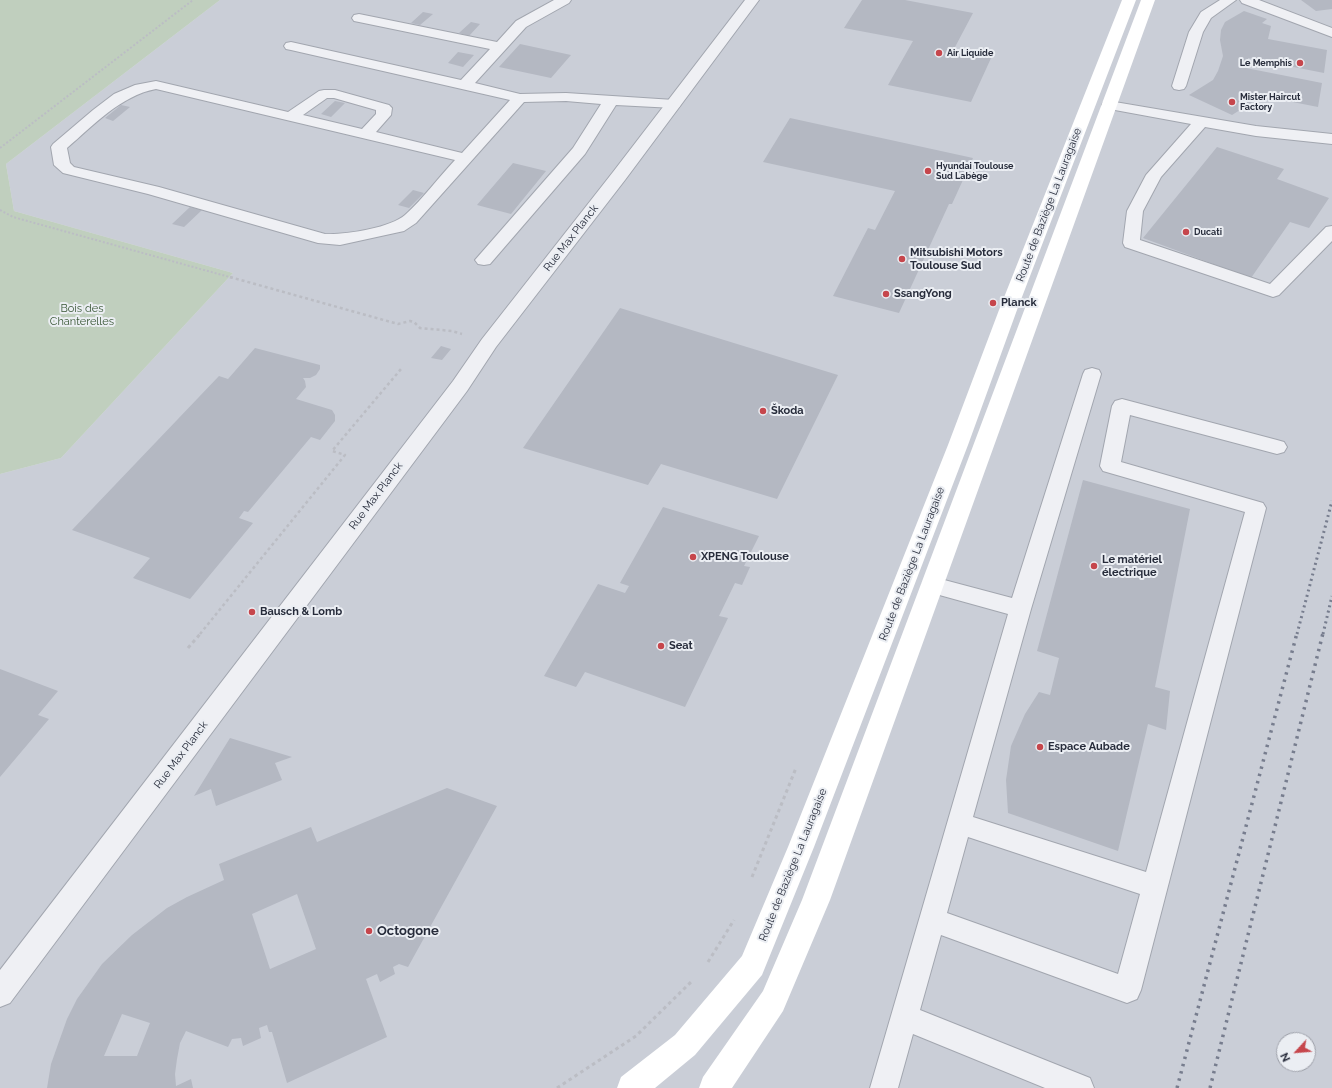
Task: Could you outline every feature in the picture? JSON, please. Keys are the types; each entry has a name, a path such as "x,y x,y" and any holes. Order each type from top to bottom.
{"main road":[{"name":"Route de Baziège La Lauragaise","path":"632,1088 685,1045 752,965 807,833 1129,0"},
{"name":"Route de Baziège La Lauragaise","path":"714,1088 773,1001 816,900 1148,0"}],"street":[{"name":"Rue Max Planck","path":"0,993 460,386 489,343 674,104 752,0"}],"lane":[{"path":"465,85 521,24 564,0"},
{"path":"1179,86 1196,32 1206,15 1229,0"},
{"path":"1247,0 1332,33"},
{"path":"359,18 500,47"},
{"path":"291,46 520,98 566,97 674,104"},
{"path":"466,158 156,85 139,88 112,103 59,147 62,164 68,170 154,190 324,239 340,240 398,227 410,219 466,158 520,98"},
{"path":"292,116 324,94 335,94 384,108 383,115 366,134"},
{"path":"484,260 579,151 611,100"},
{"path":"1108,105 1256,131 1332,139"},
{"path":"1201,122 1154,175 1135,211 1131,243 1273,291 1332,231"},
{"path":"884,1088 1020,609 1092,374"},
{"path":"932,920 1127,990 1256,508 1110,466 1122,406 1277,447"},
{"path":"933,585 1020,609"},
{"path":"959,824 1155,887"},
{"path":"904,1018 1080,1088"}],"path":[{"path":"0,148 193,0"},
{"path":"0,210 13,217 398,324 410,321 414,322 420,328 452,331 489,343"},
{"path":"188,648 345,455 332,451 401,369"},
{"path":"750,882 798,763"},
{"path":"707,964 735,919"},
{"path":"557,1088 636,1036 692,981"}],"shaded area":[{"path":"220,0 1332,0 1332,1088 0,1088 0,474 61,458 233,273 14,211 6,164"}],"green space":[{"name":"Bois des Chanterelles","path":"0,0 220,0 6,164 14,211 233,273 61,458 0,474"}],"building":[{"name":"Air Liquide","path":"862,0 905,0 973,13 954,49 992,56 971,102 888,85 913,41 844,28"},
{"path":"1301,0 1332,0 1332,9 1316,11"},
{"name":"Le Memphis","path":"1244,11 1267,19 1262,23 1271,26 1268,39 1327,50 1324,73 1248,58 1248,60 1254,63 1255,66 1246,67 1322,83 1318,107 1262,96 1232,115 1189,95 1213,80 1223,56 1220,40 1221,30 1225,22"},
{"path":"423,12 433,14 420,25 411,23"},
{"path":"471,22 480,24 469,36 459,33"},
{"path":"520,44 571,55 551,78 499,67"},
{"path":"458,52 474,55 463,67 448,63"},
{"path":"335,101 345,103 331,117 321,114"},
{"path":"121,105 130,107 113,121 105,118"},
{"path":"790,118 973,158 952,204 949,204 899,313 833,296 868,228 875,230 895,191 763,162"},
{"path":"1217,147 1284,169 1277,179 1329,198 1309,228 1290,222 1251,278 1143,238"},
{"path":"513,163 546,171 511,214 477,205"},
{"path":"413,190 424,193 409,208 398,205"},
{"path":"190,207 202,210 184,227 172,224"},
{"path":"620,308 838,375 777,499 661,464 648,485 523,448"},
{"path":"441,346 451,349 442,360 431,358"},
{"path":"255,348 320,365 320,369 316,375 310,378 303,378 306,387 296,399 332,410 335,415 335,421 320,440 311,437 248,512 244,511 239,518 253,523 190,599 133,578 150,558 72,530 219,376 228,379"},
{"path":"1083,480 1190,509 1155,687 1170,691 1166,730 1148,724 1118,851 1008,813 1006,780 1011,746 1025,714 1039,692 1050,695 1059,658 1037,651"},
{"path":"663,507 759,536 744,566 750,567 742,585 735,583 719,616 728,618 685,707 585,672 576,687 544,676 598,584 625,593 629,586 620,583"},
{"path":"0,669 58,691 38,715 49,719 0,777"},
{"path":"230,738 292,757 275,763 282,780 216,806 211,789 194,796"},
{"path":"447,788 497,806 408,967 399,964 393,967 395,974 380,982 377,974 366,979 387,1037 287,1083 272,1032 269,1032 267,1025 259,1028 261,1038 243,1046 241,1038 232,1039 228,1047 186,1031 180,1043 177,1059 175,1074 176,1086 191,1079 193,1088 47,1088 51,1064 67,1019 77,999 102,964 132,935 167,908 224,880 219,864 311,827 317,842","holes":["297,894 316,949 270,969 252,914","122,1014 150,1023 137,1056 104,1056"]}],"railway":[{"path":"1297,634 1332,501"},
{"path":"1323,634 1332,596"},
{"path":"1177,1088 1297,633"},
{"path":"1210,1088 1323,633"}],"place":[{"name":"Air Liquide","path":"939,53"},
{"name":"Le Memphis","path":"1300,63"},
{"name":"Mister Haircut Factory","path":"1232,102"},
{"name":"Hyundai Toulouse Sud Labège","path":"928,171"},
{"name":"Ducati","path":"1186,232"},
{"name":"Mitsubishi Motors Toulouse Sud","path":"902,259"},
{"name":"SsangYong","path":"886,294"},
{"name":"Planck","path":"993,303"},
{"name":"Škoda","path":"763,411"},
{"name":"XPENG Toulouse","path":"693,557"},
{"name":"Le matériel électrique","path":"1094,566"},
{"name":"Bausch & Lomb","path":"252,612"},
{"name":"Seat","path":"661,646"},
{"name":"Espace Aubade","path":"1040,747"},
{"name":"Octogone","path":"369,931"}]}
